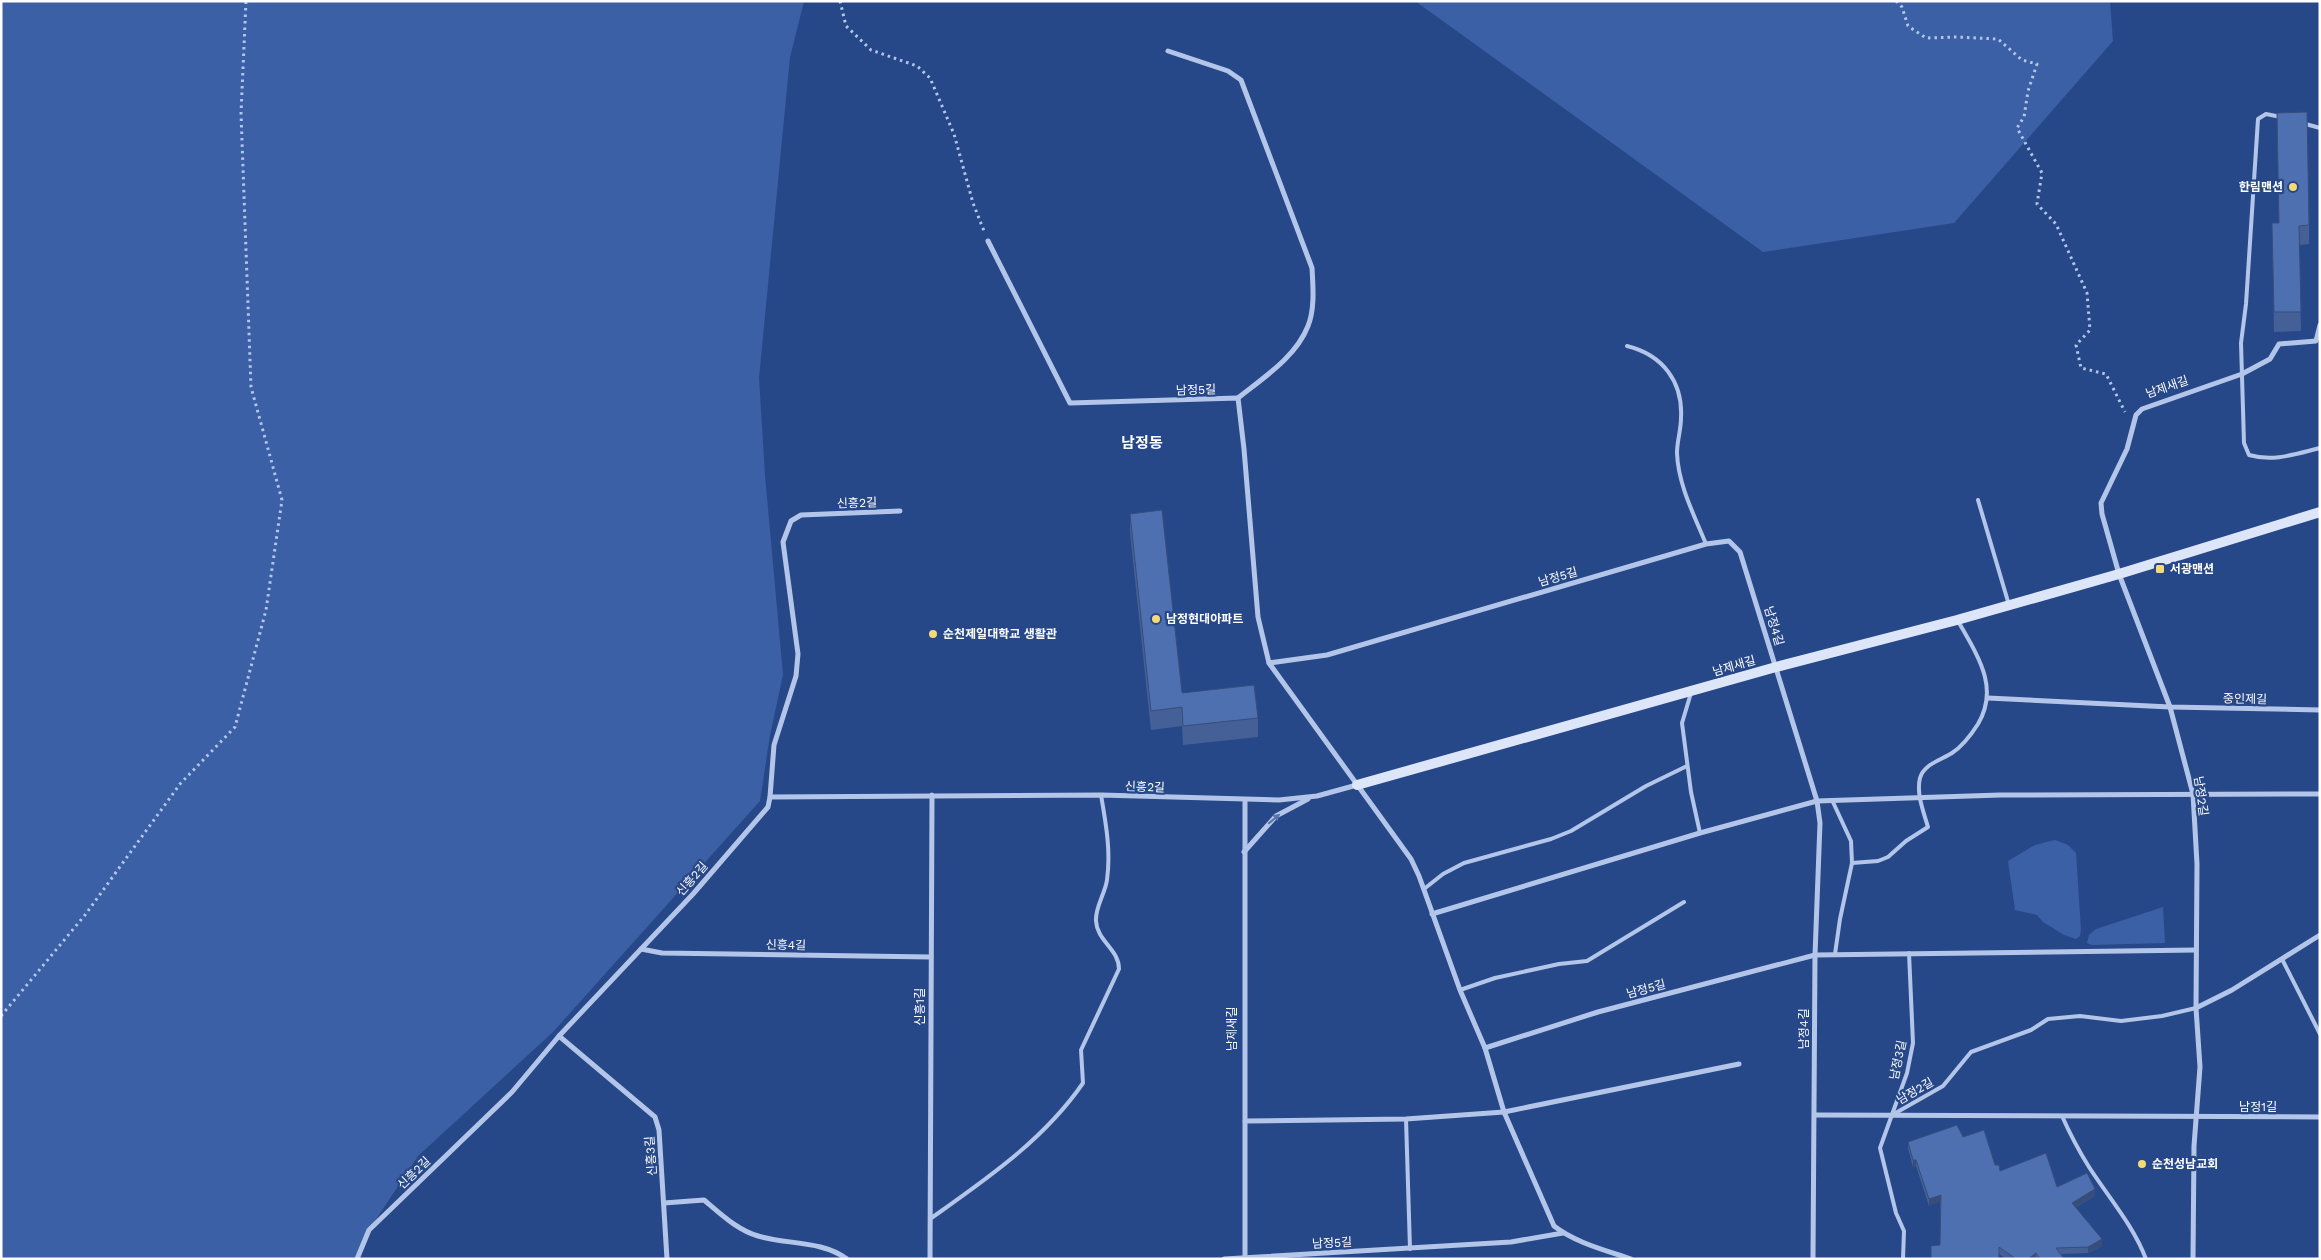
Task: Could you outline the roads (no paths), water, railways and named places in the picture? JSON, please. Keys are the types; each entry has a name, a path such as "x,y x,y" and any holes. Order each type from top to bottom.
{"street":[{"path":"1168,51 1228,71 1241,80 1312,268 1313,293 1309,325 1296,348 1238,398 1258,617 1270,663 1410,859 1424,890 1460,990 1485,1048 1504,1112 1554,1226 1563,1233 1582,1242 1631,1259"},
{"name":"남정5길","path":"988,240 1070,403 1238,398"},
{"name":"남제새길","path":"2119,574 2102,514 2102,503 2127,449 2136,415 2142,409 2242,374 2270,359 2280,344 2316,341 2320,325"},
{"name":"신흥2길","path":"357,1259 369,1230 512,1092 559,1036 641,949 768,807 774,744 793,685 798,654 783,542 791,521 801,515 900,511"},
{"name":"남제새길","path":"1357,785 1776,667 1957,620 2119,574 2320,512"},
{"name":"남정4길","path":"1706,544 1729,541 1740,552 1817,801 1820,823 1815,955 1813,1259"},
{"name":"남정5길","path":"1270,663 1335,653 1706,544"},
{"name":"남정2길","path":"2119,574 2170,707 2193,794 2197,864 2196,1008 2200,1067 2194,1146 2193,1259"},
{"path":"1988,698 2170,707"},
{"name":"중인제길","path":"2170,707 2320,710"},
{"name":"신흥2길","path":"770,798 932,795 1101,795 1279,800 1313,796 1357,785"},
{"path":"1432,914 1700,833 1817,801 2000,795 2320,794"},
{"name":"신흥1길","path":"930,1259 932,795"},
{"path":"1244,852 1261,830 1276,816 1313,796"},
{"name":"남제새길","path":"1244,800 1245,1258"},
{"path":"2196,1008 2232,990 2320,935"},
{"name":"신흥4길","path":"641,949 662,953 930,958"},
{"path":"1815,955 2196,950"},
{"name":"남정5길","path":"1485,1048 1598,1012 1815,955"},
{"name":"신흥3길","path":"559,1036 656,1117 659,1130 667,1259"},
{"path":"1244,1121 1406,1119 1504,1112 1740,1064"},
{"path":"1815,1115 1892,1115"},
{"name":"남정2길","path":"1892,1115 2196,1117"},
{"name":"남정1길","path":"2196,1117 2320,1117"},
{"path":"664,1203 704,1200 735,1226 758,1236 815,1245 839,1253 847,1259"},
{"name":"남정5길","path":"1245,1258 1511,1242 1563,1233"},
{"path":"1224,1259 1245,1258"}],"lane":[{"path":"2290,120 2266,114 2258,119 2246,304 2241,343 2244,443 2249,454 2261,458 2279,458 2320,448"},
{"path":"2297,122 2320,128"},
{"path":"1627,346 1652,355 1664,366 1678,385 1682,401 1677,453 1690,507 1706,544"},
{"path":"1978,500 2009,605"},
{"path":"1852,863 1878,861 1888,857 1906,841 1928,827 1920,798 1919,780 1922,772 1963,744 1983,716 1988,698 1985,676 1957,620"},
{"path":"1691,691 1682,723 1687,766 1700,833"},
{"path":"1424,890 1443,874 1464,863 1551,839 1571,831 1646,786 1687,766"},
{"path":"930,1219 1010,1162 1059,1113 1083,1084 1081,1050 1119,969 1119,960 1101,936 1096,922 1106,882 1110,855 1101,795"},
{"path":"1832,800 1851,841 1852,863 1840,919 1835,954"},
{"path":"1460,990 1495,978 1559,964 1587,961 1684,902"},
{"name":"남정3길","path":"1903,1259 1904,1231 1896,1213 1880,1148 1908,1073 1913,1043 1909,953"},
{"path":"2282,959 2320,1034"},
{"name":"남정2길","path":"1892,1115 1943,1086 1971,1052 2031,1030 2048,1019 2080,1016 2121,1021 2162,1016 2196,1008"},
{"path":"2062,1116 2073,1141 2138,1238 2146,1259"},
{"path":"1406,1119 1410,1249"}],"place":[{"name":"한림맨션","path":"2293,187"},
{"name":"서광맨션","path":"2160,569"},
{"name":"남정현대아파트","path":"1156,619"},
{"name":"순천제일대학교 생활관","path":"933,634"},
{"name":"순천성남교회","path":"2142,1164"}],"district":[{"name":"남정동","path":"1142,443"}]}
